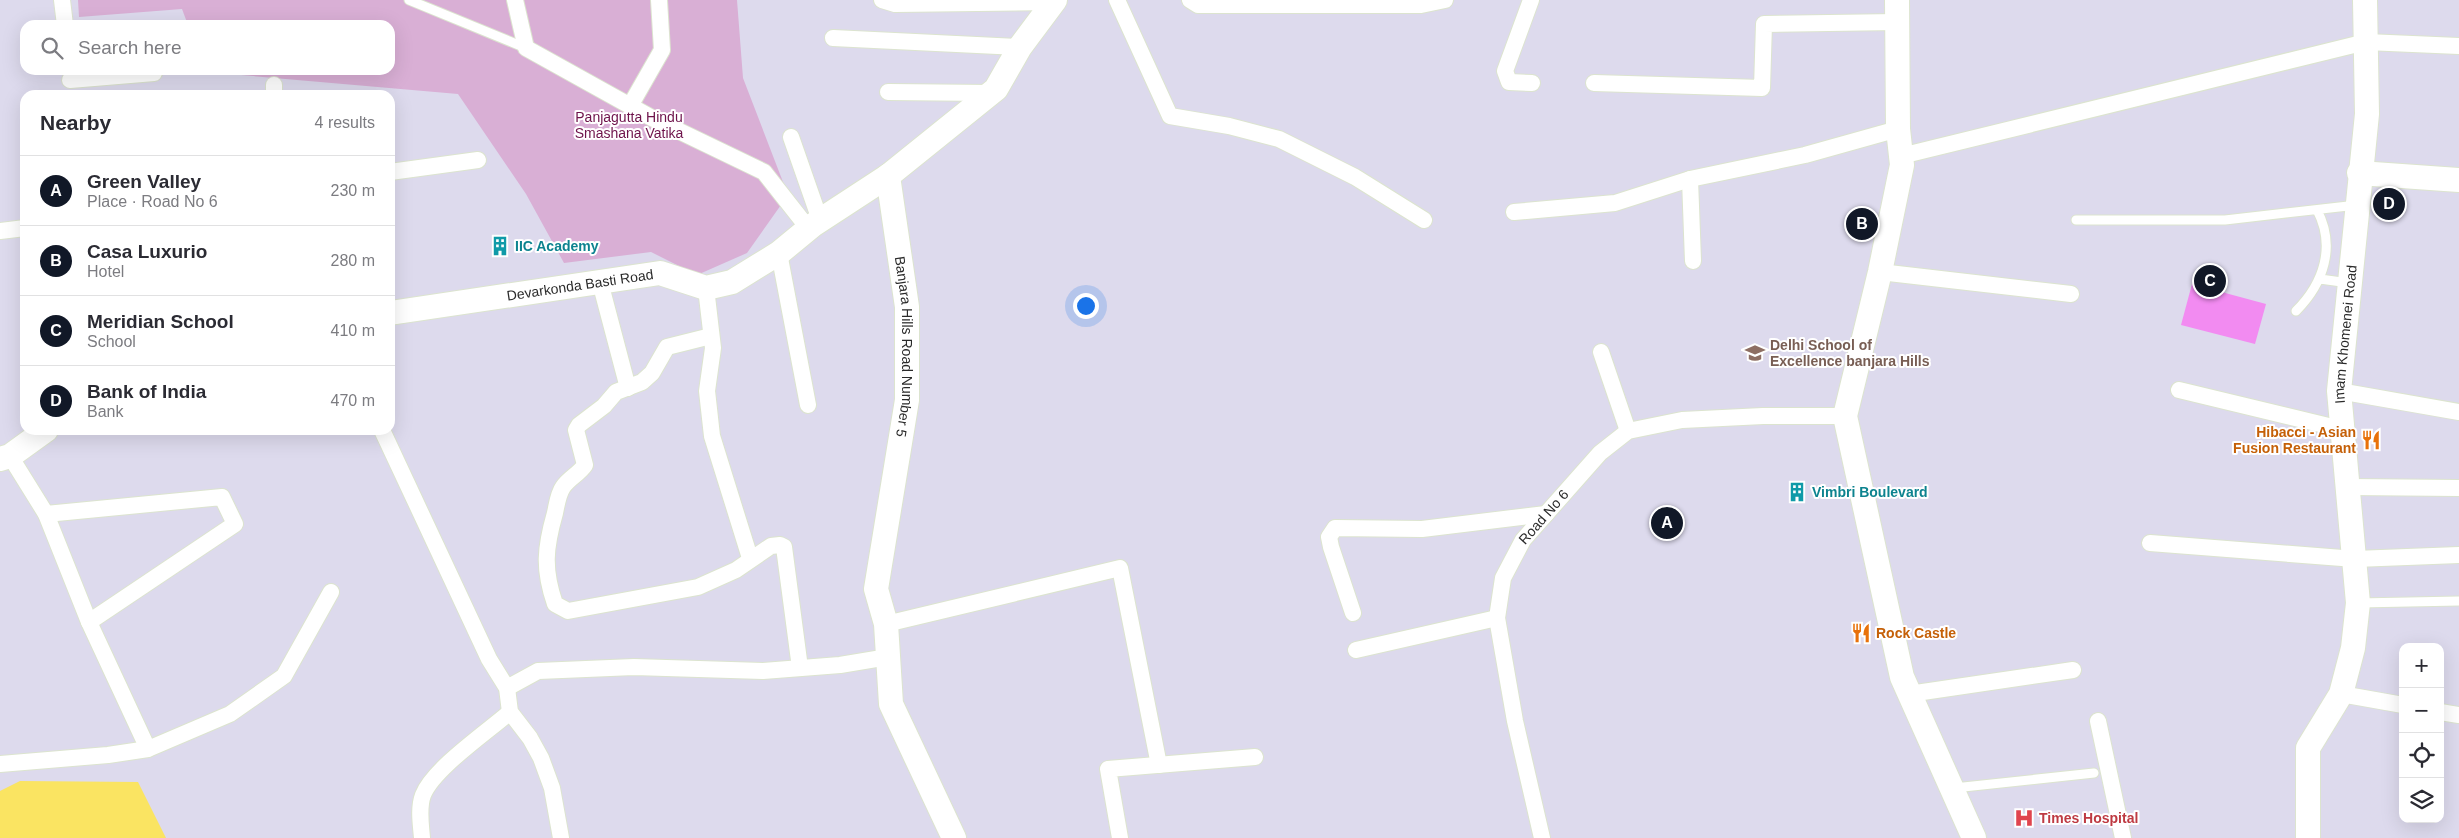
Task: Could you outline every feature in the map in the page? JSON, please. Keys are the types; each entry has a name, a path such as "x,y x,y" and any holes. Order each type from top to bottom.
{"street":[{"path":"62,0 64,20"},
{"path":"515,0 526,48 630,106 764,172 814,224"},
{"path":"630,106 662,50 659,0"},
{"path":"882,0 895,4 1055,1"},
{"path":"1117,0 1170,116 1229,126 1279,139 1355,177 1424,220"},
{"path":"1190,0 1198,5 1411,6 1446,0"},
{"path":"1531,0 1506,71 1509,82 1532,83"},
{"name":"Imam Khomenei Road","path":"2308,838 2308,748 2341,694 2353,648 2358,603 2339,391 2359,173 2367,114 2366,0"},
{"path":"750,558 712,436 707,391 713,359 706,288 732,282 779,253 814,224 888,176 990,94 996,89 1020,47 1055,1"},
{"path":"1594,84 1762,88 1764,24 1897,11 1898,129 1902,165 1880,272 1845,416 1902,677 1974,838"},
{"path":"833,38 1020,47"},
{"path":"1901,156 2366,42 2459,46"},
{"path":"70,82 135,75"},
{"path":"888,92 990,94"},
{"path":"1514,212 1616,203 1690,179 1805,155 1898,129"},
{"path":"791,136 814,224"},
{"path":"395,171 478,160"},
{"path":"2359,173 2459,180"},
{"name":"Banjara Hills Road Number 5","path":"888,176 907,307 907,400 876,589 886,624 891,704 954,838"},
{"path":"1690,179 1693,261"},
{"path":"0,231 20,229"},
{"path":"779,253 808,405"},
{"path":"1880,272 2071,294"},
{"name":"Devarkonda Basti Road","path":"395,312 660,273 706,288"},
{"path":"600,282 628,388"},
{"path":"712,336 667,347 652,373 642,382 616,392 604,406 579,425 576,430 585,465 564,486 547,542 546,571 555,604 568,611 698,587 736,570 750,558 771,546 780,545 784,548 800,668"},
{"path":"1602,352 1628,431"},
{"path":"2179,390 2341,429"},
{"path":"2339,391 2459,412"},
{"name":"Road No 6","path":"1542,838 1515,721 1497,618 1503,578 1523,540 1600,453 1628,431 1682,420 1763,416 1845,416"},
{"path":"38,435 5,457 46,514 89,622 148,749"},
{"path":"384,435 489,659 507,688 510,712 530,738 541,758 552,788 561,838"},
{"path":"2349,487 2459,488"},
{"path":"46,514 222,497 235,524 89,622"},
{"path":"1353,613 1328,537 1335,528 1422,529 1546,514"},
{"path":"2150,543 2355,559 2459,555"},
{"path":"886,624 1120,568 1159,765"},
{"path":"0,764 108,755 148,749 230,714 284,676 330,592"},
{"path":"1356,650 1497,618"},
{"path":"507,688 538,670 634,668 763,671 888,657"},
{"path":"1909,694 2073,670"},
{"path":"2341,694 2399,704"},
{"path":"422,838 420,819 422,797 435,776 510,712"},
{"path":"2444,713 2459,715"},
{"path":"2098,721 2124,838"},
{"path":"1120,838 1108,769 1255,757"}],"lane":[{"path":"409,0 526,48"},
{"path":"2076,220 2224,220 2357,205"},
{"path":"2296,311 2307,300 2320,279 2326,244 2325,225 2317,210"},
{"path":"2320,279 2349,283"},
{"path":"2358,603 2459,601"},
{"path":"1951,788 2094,773"}],"green space":[{"name":"Panjagutta Hindu Smashana Vatika","path":"78,0 737,0 743,78 788,195 747,253 697,275 651,252 564,263 526,194 458,94 240,75 395,75 395,20 186,20 182,9 79,17"}],"shaded area":[{"path":"2192,284 2266,304 2255,344 2181,325"},
{"path":"20,781 138,782 166,838 0,838 0,791"}],"place":[{"name":"Bank of India","path":"2389,204"},
{"name":"Casa Luxurio","path":"1862,224"},
{"name":"IIC Academy","path":"500,246"},
{"name":"Meridian School","path":"2210,281"},
{"name":"Delhi School of Excellence banjara Hills","path":"1755,353"},
{"name":"Hibacci - Asian Fusion Restaurant","path":"2371,440"},
{"name":"Vimbri Boulevard","path":"1797,492"},
{"name":"Green Valley","path":"1667,523"},
{"name":"Rock Castle","path":"1861,633"},
{"name":"Times Hospital","path":"2024,818"}]}
